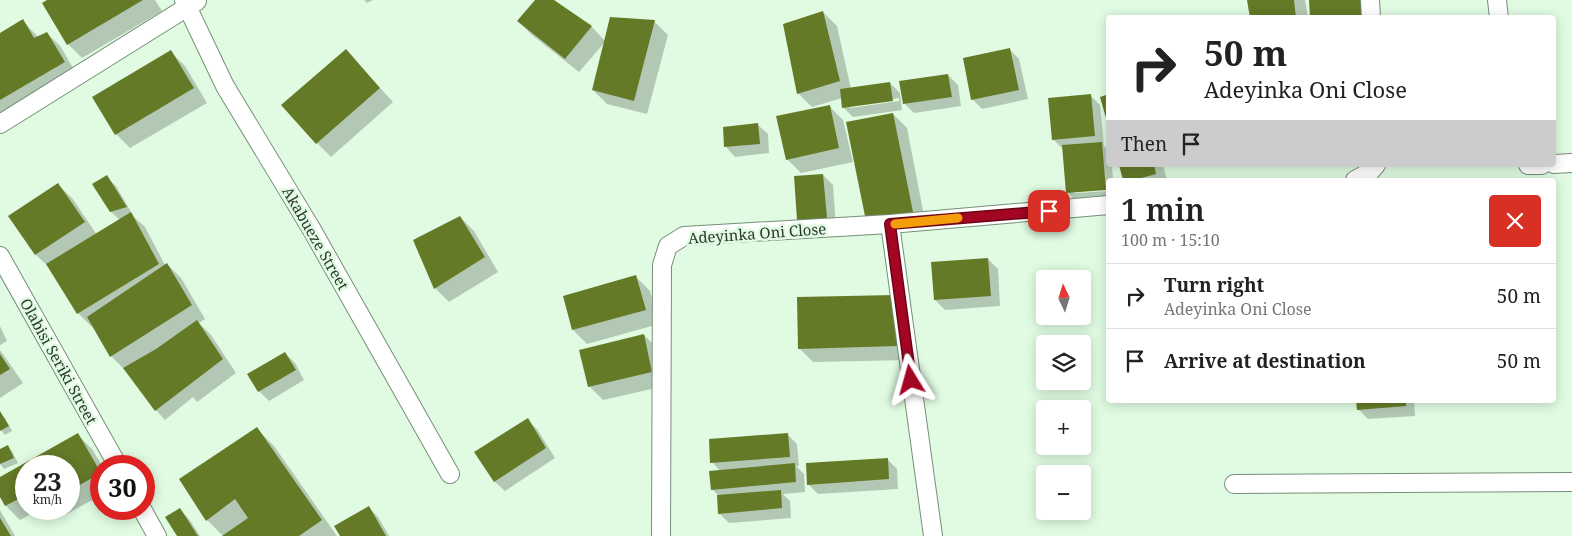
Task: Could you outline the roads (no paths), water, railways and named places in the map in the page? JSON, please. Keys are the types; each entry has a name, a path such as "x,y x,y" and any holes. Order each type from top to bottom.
{"street":[{"path":"1370,0 1371,15"},
{"path":"1497,0 1498,15"},
{"path":"0,124 190,2"},
{"name":"Akabueze Street","path":"190,2 225,86 312,230 450,474"},
{"path":"1556,164 1572,163"},
{"path":"1359,178 1370,172 1374,167"},
{"name":"Adeyinka Oni Close","path":"661,536 662,265 668,246 684,236 890,224 1106,205"},
{"path":"890,224 932,536"},
{"name":"Olabisi Seriki Street","path":"0,256 112,455"},
{"path":"1234,484 1572,482"},
{"path":"147,520 154,535"}]}
